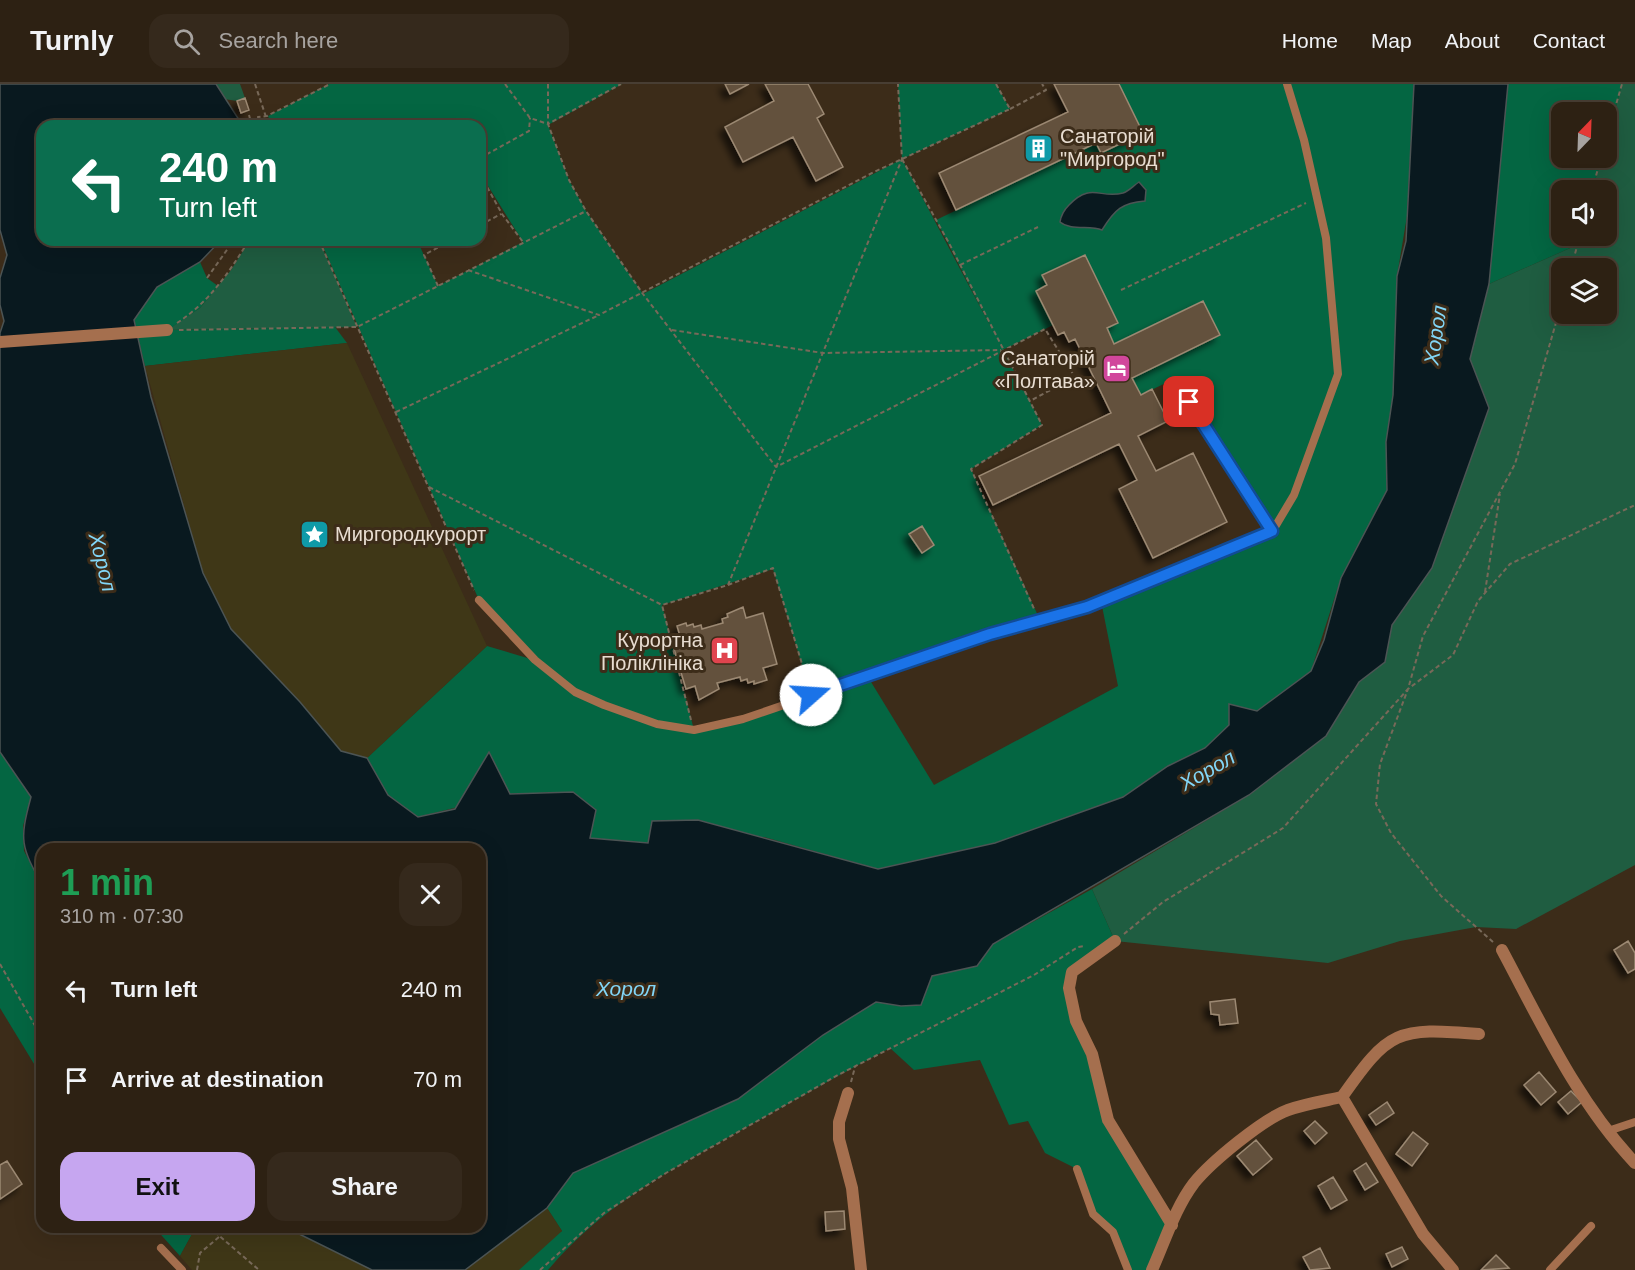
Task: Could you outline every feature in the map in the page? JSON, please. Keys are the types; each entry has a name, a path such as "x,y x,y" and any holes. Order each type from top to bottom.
{"street":[{"path":"0,342 167,330"},
{"path":"1115,941 1072,972 1069,988 1076,1021 1092,1054 1108,1120 1172,1225"},
{"path":"1502,950 1555,1050 1608,1131 1635,1163"},
{"path":"1152,1270 1194,1183 1240,1141 1272,1118 1288,1110 1342,1096 1367,1061 1383,1044 1395,1037 1430,1030 1479,1034"},
{"path":"848,1093 839,1122 839,1139 852,1188 861,1270"},
{"path":"1342,1096 1423,1234 1453,1270"}],"lane":[{"path":"479,600 536,660 575,692 657,724 694,730 743,719 990,634 1087,607 1272,531 1294,495 1338,374 1326,238 1305,140 1287,84"},
{"path":"1189,402 1272,531"},
{"path":"1608,1131 1635,1122"},
{"path":"1077,1169 1093,1214 1113,1232 1128,1270"},
{"path":"1551,1270 1591,1226"},
{"path":"161,1248 182,1270"}],"path":[{"path":"255,84 268,120"},
{"path":"259,120 258,117 267,116 330,84"},
{"path":"505,84 530,118 548,124 621,84"},
{"path":"548,84 548,124 569,180 586,211 643,294 776,467"},
{"path":"728,585 902,159 898,84"},
{"path":"996,84 1010,109"},
{"path":"395,412 643,294 902,159 1010,109 1046,90 1042,84"},
{"path":"1617,102 1622,84"},
{"path":"249,115 250,120"},
{"path":"486,155 529,131 530,118"},
{"path":"902,159 960,265 1042,425 971,469 1040,620"},
{"path":"486,185 502,214 523,242"},
{"path":"1121,290 1317,198"},
{"path":"167,330 357,327 586,211"},
{"path":"486,222 502,214"},
{"path":"960,265 1038,227"},
{"path":"207,278 230,246"},
{"path":"167,330 200,308 231,270 245,246"},
{"path":"322,246 479,600"},
{"path":"438,285 424,255 441,246"},
{"path":"468,270 599,315"},
{"path":"1502,950 1441,896 1391,833 1376,804 1380,764 1408,689 1423,636 1515,464 1556,324"},
{"path":"776,467 1045,329 1075,377 1030,401"},
{"path":"671,330 823,353 1003,350"},
{"path":"428,486 662,605 728,585 773,568 811,695"},
{"path":"1485,593 1500,491"},
{"path":"1115,941 1163,902 1283,828 1408,689 1453,655 1479,601 1510,564 1635,505"},
{"path":"662,605 694,730"},
{"path":"540,1270 604,1213 666,1173 838,1075 1034,975 1078,947 1087,946"},
{"path":"0,964 36,1027"},
{"path":"216,1233 259,1270"},
{"path":"197,1270 200,1253 220,1236"}],"green space":[{"path":"216,84 240,84 245,98 237,101 224,99"},
{"path":"329,84 622,84 548,125 569,180 586,211 643,294 902,159 995,335 936,220 1096,143 1101,153 1142,134 1119,84 1414,84 1407,216 1397,276 1393,395 1386,442 1387,490 1341,578 1311,671 1257,711 1229,725 1205,748 1123,797 995,843 878,869 764,837 648,843 590,838 596,810 573,792 510,794 418,817 388,795 367,758 487,646 534,660 479,600 323,246 420,246 438,286 523,242 486,183 486,120 270,120 268,116","holes":["1084,255 1117,322 1107,328 1114,344 1203,301 1219,336 1132,378 1141,395 1174,379 1272,531 1101,601 1118,686 934,785 868,677 1040,620 971,469 1042,425 1003,350 1053,325 1036,291 1047,285 1042,275","773,569 811,695 694,730 662,605"]},
{"path":"898,84 996,84 1010,109 902,159"},
{"path":"1508,84 1622,84 1617,103 1551,102 1551,168 1599,168 1595,180 1551,180 1551,246 1575,246 1489,284"},
{"path":"1622,84 1635,84 1635,865 1516,929 1476,927 1400,941 1328,963 1115,941 1092,889 1249,795 1326,736 1359,682 1385,662 1392,625 1432,568 1489,408 1470,359 1489,284 1575,246 1617,246 1617,180 1595,180 1599,168 1617,168 1617,103"},
{"path":"246,246 322,246 357,327 167,330 200,308 231,270"},
{"path":"200,262 207,278 218,286 200,308 168,330 335,327 347,343 145,366 134,320 157,287"},
{"path":"0,752 31,797 23,826 24,851 36,874 36,1067 0,1008"},
{"path":"1092,889 1115,941 1072,972 1069,988 1108,1120 1172,1225 1153,1270 1128,1270 1113,1232 1093,1214 1077,1169 1045,1153 1028,1121 1009,1125 980,1060 914,1070 890,1048 658,1178 590,1228 548,1270 502,1270 562,1231 547,1208 573,1173 627,1148 876,1002 901,1006 932,976 977,966 993,944"},
{"path":"159,1233 193,1233 180,1256"}],"sand":[{"name":"Миргородкурорт","path":"347,343 487,646 367,758 341,751 300,702 231,629 203,573 145,366"},
{"path":"547,1208 562,1231 519,1270 465,1270"},
{"path":"193,1233 297,1233 372,1270 192,1270 180,1256"}],"water":[{"name":"Хорол","path":"0,84 216,84 239,120 36,120 36,246 215,246 200,262 157,287 134,320 151,397 203,573 231,629 300,702 341,751 367,758 388,795 418,817 455,809 489,752 510,794 573,792 596,810 590,838 648,843 652,821 698,820 878,869 995,843 1123,797 1168,766 1205,748 1229,725 1229,704 1257,711 1311,671 1324,640 1341,578 1387,490 1386,442 1393,395 1397,276 1406,241 1414,84 1508,84 1489,284 1470,359 1489,408 1432,568 1392,625 1385,662 1359,682 1326,736 1249,795 993,944 977,966 932,976 921,1005 901,1006 876,1002 823,1035 738,1099 573,1173 547,1208 465,1270 372,1270 297,1233 486,1233 486,843 36,843 36,873 30,861 24,843 24,834 31,797 0,752 0,333 4,321 0,305 0,278 7,255 0,230"},
{"path":"1139,182 1146,190 1145,201 1130,203 1120,208 1102,230 1064,225 1060,222 1067,207 1083,194 1123,193"}],"building":[{"path":"725,84 749,84 730,94"},
{"path":"765,84 808,84 824,114 817,118 843,167 816,181 793,137 743,162 725,127 774,101"},
{"name":"Санаторій \"Миргород\"","path":"1054,84 1119,84 1143,133 1101,153 1096,143 956,210 939,173 1068,112"},
{"path":"245,98 249,110 241,113 237,101"},
{"path":"1085,255 1118,323 1107,328 1114,344 1203,301 1220,335 1132,378 1141,395 1152,389 1168,421 1138,436 1156,471 1193,453 1227,522 1153,558 1119,489 1137,480 1119,444 993,505 979,476 1111,413 1075,339 1069,342 1064,332 1058,335 1036,291 1047,285 1042,275"},
{"path":"922,526 934,545 922,553 909,534"},
{"name":"Курортна Поліклініка","path":"743,607 746,618 763,613 777,664 763,668 767,680 754,684 754,681 748,683 747,679 741,681 740,677 717,683 719,689 699,700 695,686 686,689 671,639 680,636 677,626 686,623 687,626 693,624 694,627 701,625 702,629 723,623 722,619 728,617 727,614"},
{"path":"1628,941 1635,953 1635,969 1628,973 1614,950"},
{"path":"1235,999 1238,1023 1220,1025 1219,1015 1211,1014 1210,1002"},
{"path":"1539,1072 1556,1092 1541,1105 1524,1085"},
{"path":"1571,1091 1582,1102 1568,1114 1558,1102"},
{"path":"1387,1102 1394,1113 1376,1125 1369,1115"},
{"path":"1315,1121 1327,1133 1315,1144 1304,1131"},
{"path":"1413,1132 1428,1144 1412,1166 1396,1154"},
{"path":"1256,1140 1272,1159 1253,1175 1237,1156"},
{"path":"7,1161 22,1184 0,1199 0,1165"},
{"path":"1366,1163 1378,1182 1365,1190 1354,1171"},
{"path":"1333,1177 1347,1200 1331,1209 1318,1186"},
{"path":"844,1211 845,1229 826,1231 825,1212"},
{"path":"1402,1247 1408,1259 1392,1267 1386,1254"},
{"path":"1320,1248 1330,1268 1310,1270 1303,1257"},
{"path":"1496,1255 1509,1268 1481,1270"}],"place":[{"name":"Санаторій \"Миргород\"","path":"1039,148"},
{"name":"Санаторій «Полтава»","path":"1116,369"},
{"name":"Миргородкурорт","path":"314,534"},
{"name":"Курортна Поліклініка","path":"724,651"}],"route":[{"path":"811,695 990,634 1087,607 1194,565 1272,531 1189,402"}]}
